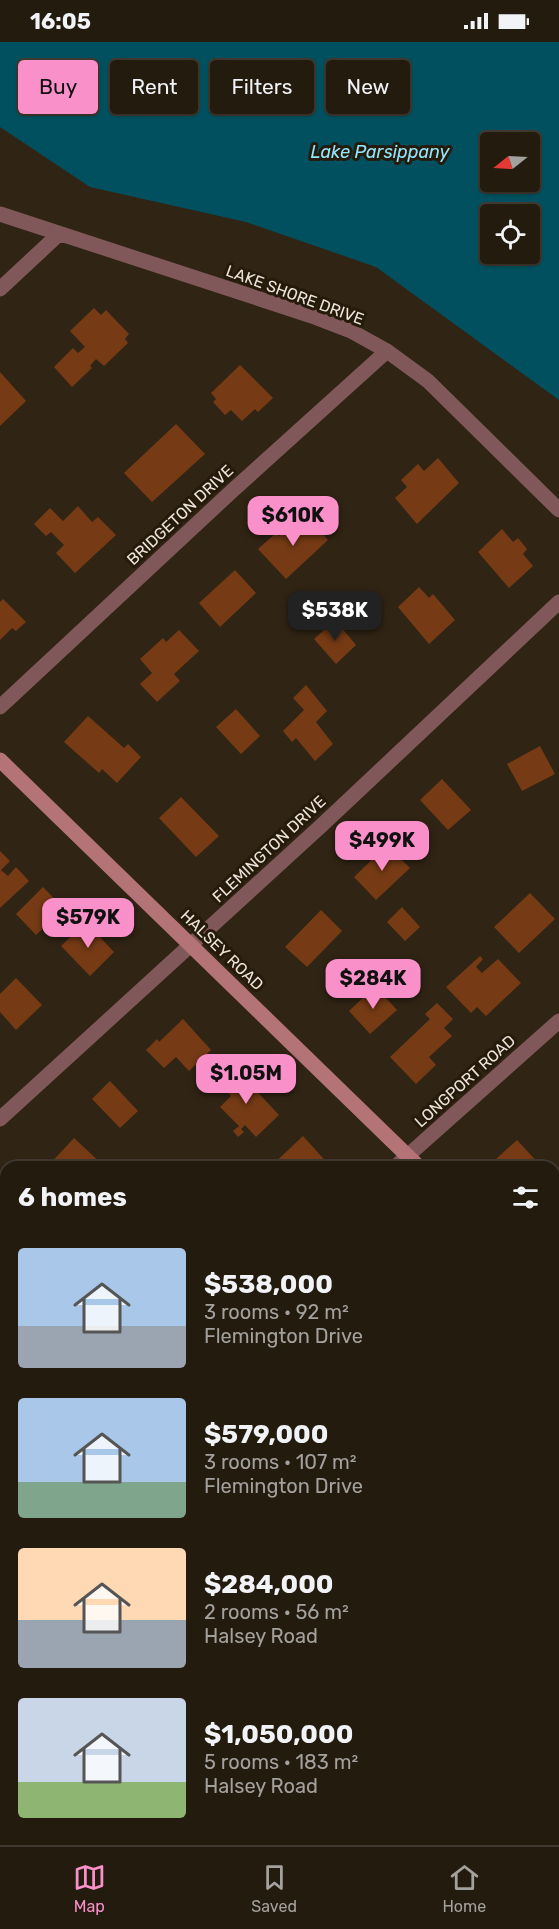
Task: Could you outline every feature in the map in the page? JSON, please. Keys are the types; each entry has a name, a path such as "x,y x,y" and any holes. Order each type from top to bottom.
{"street":[{"name":"LAKE SHORE DRIVE","path":"0,214 312,316 351,332 387,351 428,381 559,510"},
{"path":"0,289 59,234"},
{"name":"BRIDGETON DRIVE","path":"0,707 232,491 387,351"},
{"name":"FLEMINGTON DRIVE","path":"0,1119 559,602"},
{"name":"HALSEY ROAD","path":"0,760 412,1161"},
{"name":"LONGPORT ROAD","path":"414,1161 559,1021"}],"water":[{"name":"Lake Parsippany","path":"0,42 559,42 559,400 376,267 246,222 90,187 0,127"}],"building":[{"path":"94,308 101,315 106,310 129,334 125,339 128,343 104,366 96,359 90,366 92,368 72,387 54,367 73,348 78,353 85,347 70,331"},
{"path":"240,365 273,398 258,412 255,409 242,421 231,410 225,415 213,402 216,399 211,393"},
{"path":"0,372 26,401 0,426"},
{"path":"176,424 205,454 152,502 124,473"},
{"path":"438,458 459,483 417,524 395,498 407,487 401,480 418,464 424,471"},
{"path":"78,506 92,522 98,517 116,535 75,573 56,553 64,545 51,532 46,536 34,524 50,508 63,521"},
{"path":"298,518 308,529 314,523 328,540 286,579 258,549 276,533 279,536"},
{"path":"502,529 513,542 518,538 527,549 523,554 533,566 509,588 478,552"},
{"path":"235,570 256,593 220,627 199,603"},
{"path":"419,587 429,598 433,594 455,620 429,644 398,607"},
{"path":"3,599 26,622 16,631 12,628 0,640 0,602"},
{"path":"335,620 356,645 336,664 314,639"},
{"path":"179,630 199,651 174,674 180,681 157,702 140,684 152,673 140,659 163,638 166,642"},
{"path":"306,685 327,711 316,722 333,744 315,761 296,738 292,742 283,731 304,710 293,698"},
{"path":"236,709 260,736 241,754 216,727"},
{"path":"88,716 124,748 128,744 141,757 117,783 102,769 99,773 64,742"},
{"path":"540,746 555,774 522,791 507,764"},
{"path":"442,779 471,810 448,830 420,800"},
{"path":"181,797 219,836 196,857 159,818"},
{"path":"387,845 410,868 376,900 354,877"},
{"path":"0,851 10,861 1,870 8,876 16,867 29,881 0,908"},
{"path":"43,887 64,909 36,935 16,914"},
{"path":"530,893 555,919 519,953 494,927"},
{"path":"402,907 420,927 405,941 387,922"},
{"path":"321,910 342,931 307,967 285,947"},
{"path":"86,922 114,952 90,976 61,946"},
{"path":"480,956 483,959 476,967 482,973 498,959 521,983 486,1016 477,1007 471,1013 446,987"},
{"path":"16,978 42,1005 16,1030 0,1012 0,994"},
{"path":"375,986 397,1010 370,1034 349,1011"},
{"path":"437,1003 453,1019 444,1028 452,1036 429,1057 436,1065 416,1084 390,1057 430,1019 425,1014"},
{"path":"183,1019 211,1050 189,1071 176,1057 164,1068 146,1050 157,1039 159,1042"},
{"path":"235,1068 279,1115 256,1137 245,1125 241,1129 244,1132 238,1137 233,1131 239,1126 220,1107 231,1096 219,1083"},
{"path":"110,1081 138,1111 120,1128 92,1099"},
{"path":"303,1136 326,1161 276,1161"},
{"path":"74,1138 99,1161 53,1161"},
{"path":"517,1140 536,1161 496,1161"}]}
